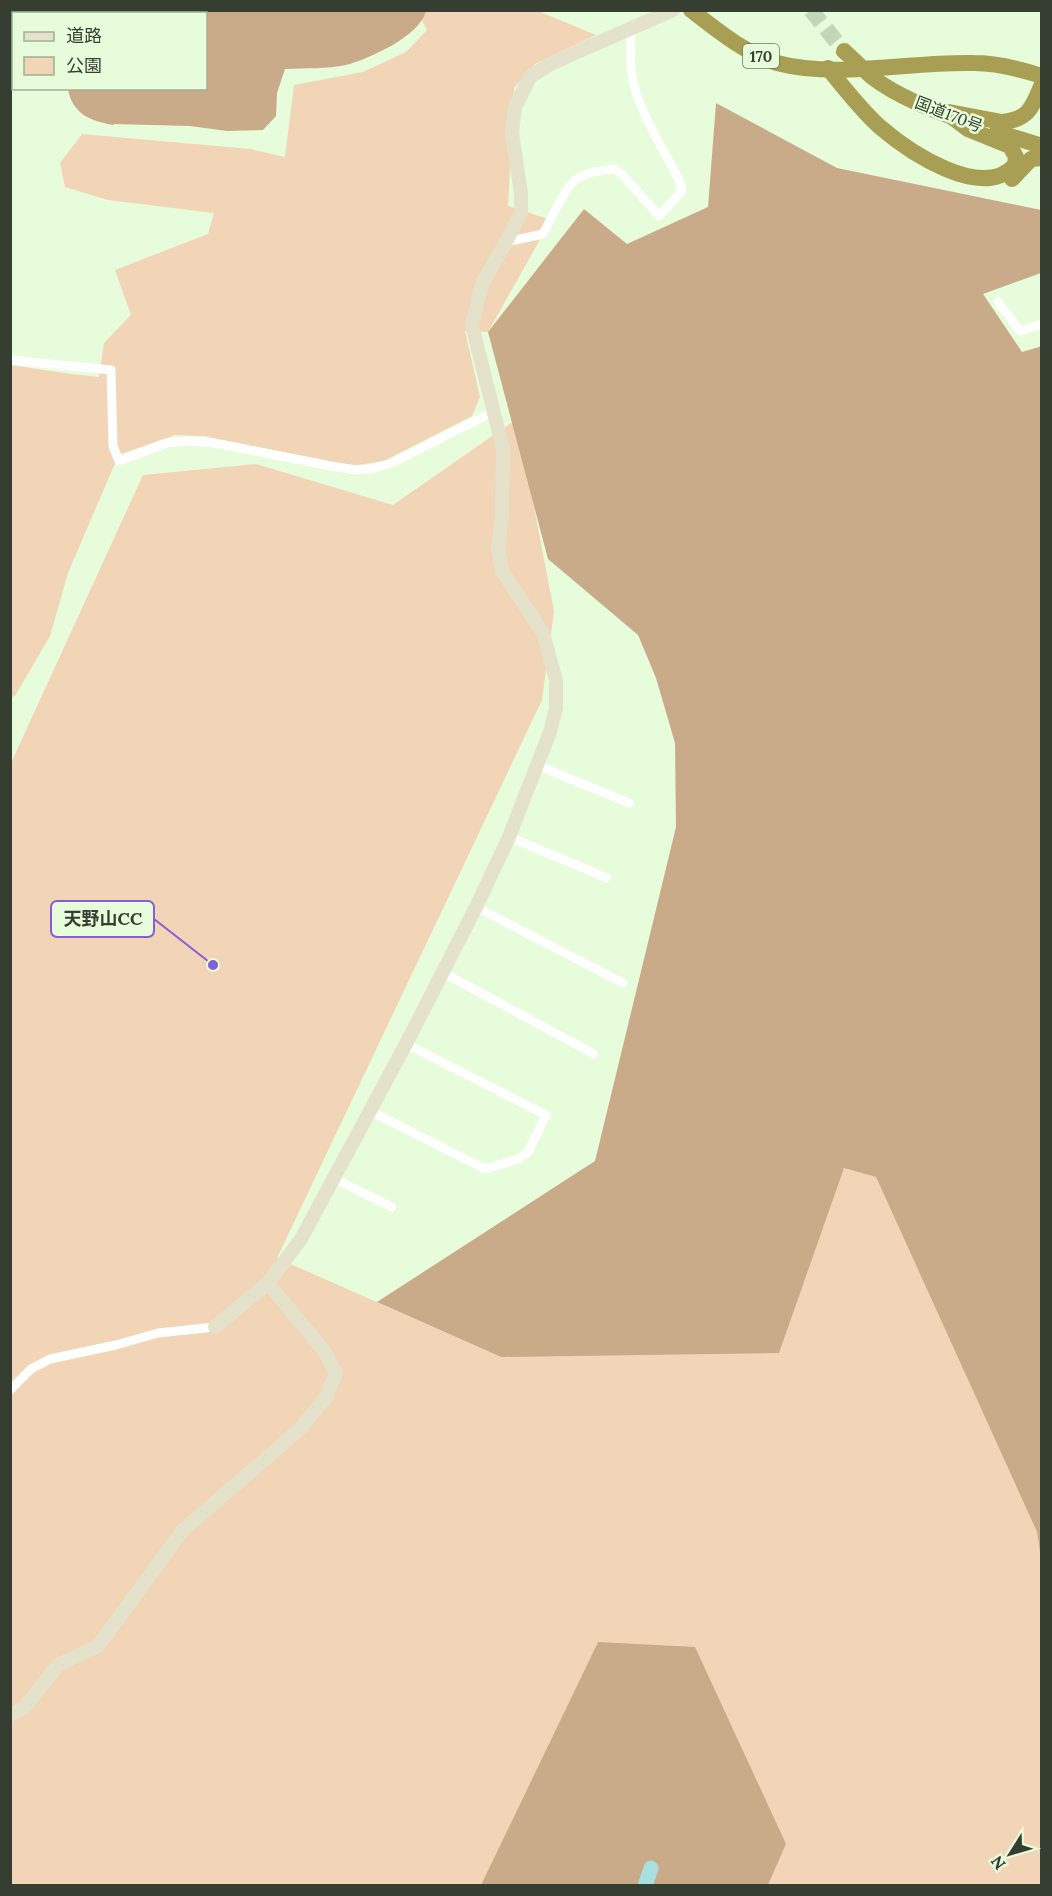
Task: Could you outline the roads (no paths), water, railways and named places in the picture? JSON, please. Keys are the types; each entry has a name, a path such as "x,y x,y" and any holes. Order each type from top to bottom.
{"highway":[{"name":"170","path":"691,10 748,51 777,63 836,69 975,63 1017,68 1041,76"},
{"name":"国道170号","path":"844,51 872,77 931,109 1041,146"},
{"path":"952,117 968,129 1010,146 1016,157 1015,165 1004,175 988,178 957,173 919,154 880,127 836,69 830,82 876,131 921,162 956,180 983,186 996,185 1014,178 1031,159 1041,158"},
{"path":"931,109 972,115 1002,123 1010,122 1024,116 1030,110 1036,102 1041,84"}],"street":[{"path":"10,1390 31,1369 50,1359 116,1345 158,1333 215,1327 268,1283 301,1239 406,1044 476,907 509,837 550,732 556,708 556,680 543,633 501,571 498,548 502,515 503,449 472,325 482,284 521,213 521,193 512,133 515,107 530,77 557,61 673,10"},
{"path":"506,242 543,234 574,181 598,170 614,169 622,174 659,216 682,191 680,182 635,88 631,61 631,28"},
{"path":"998,302 1020,331 1041,324"},
{"path":"10,360 111,370 113,446 119,461 167,443 183,441 209,442 356,470 370,469 392,463 493,412"},
{"path":"537,765 629,804"},
{"path":"509,837 607,878"},
{"path":"476,907 623,983"},
{"path":"442,972 594,1054"},
{"path":"370,1111 485,1169 518,1159 528,1152 546,1115 406,1044"},
{"path":"333,1178 392,1207"},
{"path":"10,1715 24,1708 58,1665 98,1646 183,1530 300,1430 326,1397 336,1374 329,1359 268,1283"}],"waterway":[{"path":"645,1886 651,1868"}],"tunnel":[{"path":"811,10 844,51"}],"place":[{"name":"天野山CC","path":"213,965"}]}
